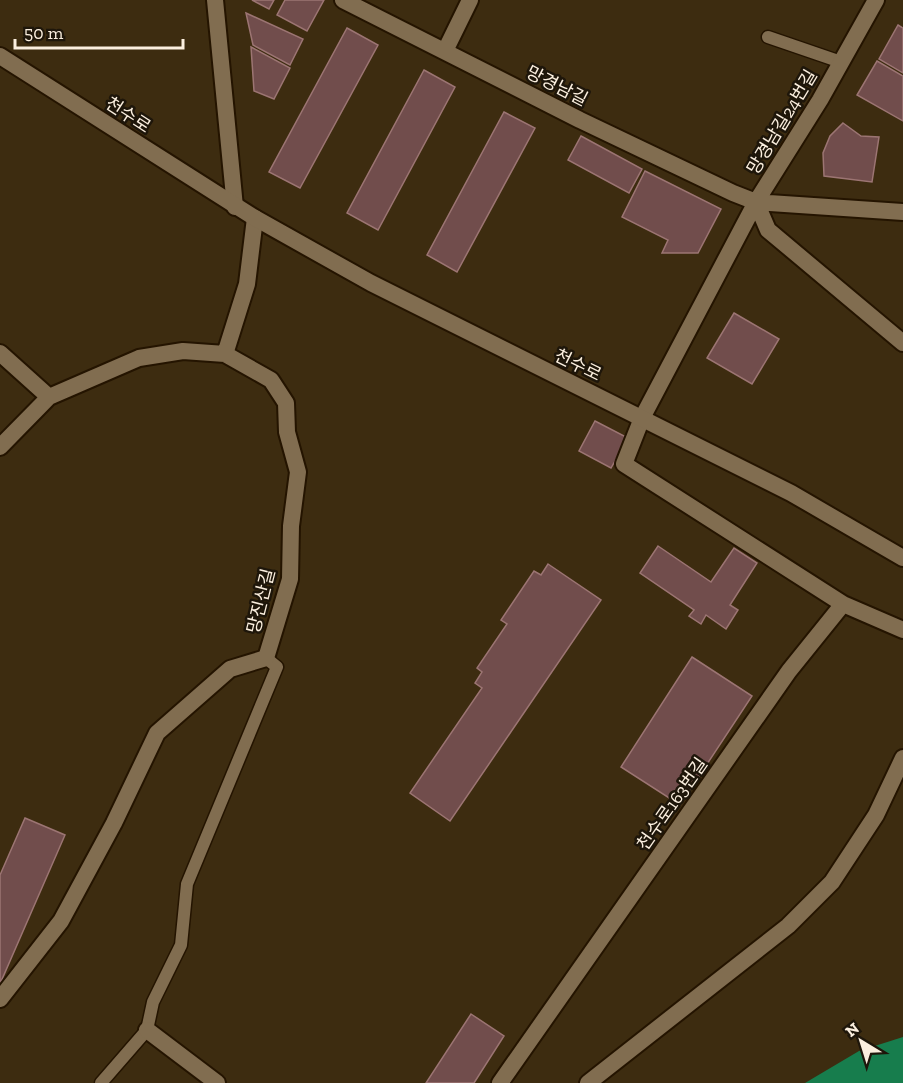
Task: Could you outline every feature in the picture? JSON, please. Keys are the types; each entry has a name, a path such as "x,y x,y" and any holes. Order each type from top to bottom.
{"street":[{"path":"215,0 235,207"},
{"name":"망경남길","path":"343,0 590,124 756,202 903,212"},
{"path":"445,51 470,0"},
{"name":"망경남길24번길","path":"756,202 820,100 872,1"},
{"name":"천수로","path":"0,56 235,207 371,283 791,493 903,558"},
{"path":"756,202 768,230 903,343"},
{"path":"756,202 642,418 624,464 843,604 903,630"},
{"path":"0,447 49,397 139,358 183,351 225,354 247,284 255,218"},
{"path":"0,353 49,397"},
{"name":"망진산길","path":"0,999 61,921 114,823 157,733 230,669 266,658 290,579 291,526 298,472 287,432 286,403 271,381 225,354"},
{"name":"천수로163번길","path":"500,1083 789,671 843,604"},
{"path":"588,1083 788,926 832,882 876,814 903,758"},
{"path":"147,1030 217,1083"}],"lane":[{"name":"망경남길24번길","path":"768,37 841,62"},
{"path":"101,1083 147,1030 153,1002 181,945 187,884 277,667 266,658"}],"green space":[{"path":"903,1037 903,1083 805,1083 859,1051"}],"building":[{"path":"252,0 274,0 269,9"},
{"path":"285,0 324,0 307,31 277,15"},
{"path":"246,13 303,39 290,65 253,45"},
{"path":"898,25 903,28 903,73 879,59"},
{"path":"347,28 378,45 300,188 269,172"},
{"path":"251,47 290,68 274,99 254,91"},
{"path":"877,61 903,76 903,121 857,95"},
{"path":"424,70 455,87 378,230 347,213"},
{"path":"504,112 535,128 457,272 427,255"},
{"path":"843,123 861,136 879,137 872,182 824,176 823,153 830,136"},
{"path":"581,136 642,169 629,193 568,160"},
{"path":"645,171 721,209 698,253 662,253 668,240 622,217"},
{"path":"734,313 779,339 752,384 707,358"},
{"path":"595,421 628,438 611,468 579,451"},
{"path":"658,546 711,582 734,548 757,563 730,605 738,610 726,629 706,615 701,624 689,616 694,610 640,573"},
{"path":"548,564 601,600 450,821 410,793 482,688 475,683 482,672 477,668 507,624 501,620 534,571 541,575"},
{"path":"692,657 752,696 680,805 621,767"},
{"path":"25,818 65,835 0,984 0,875"},
{"path":"471,1014 504,1036 474,1083 426,1083"}]}
